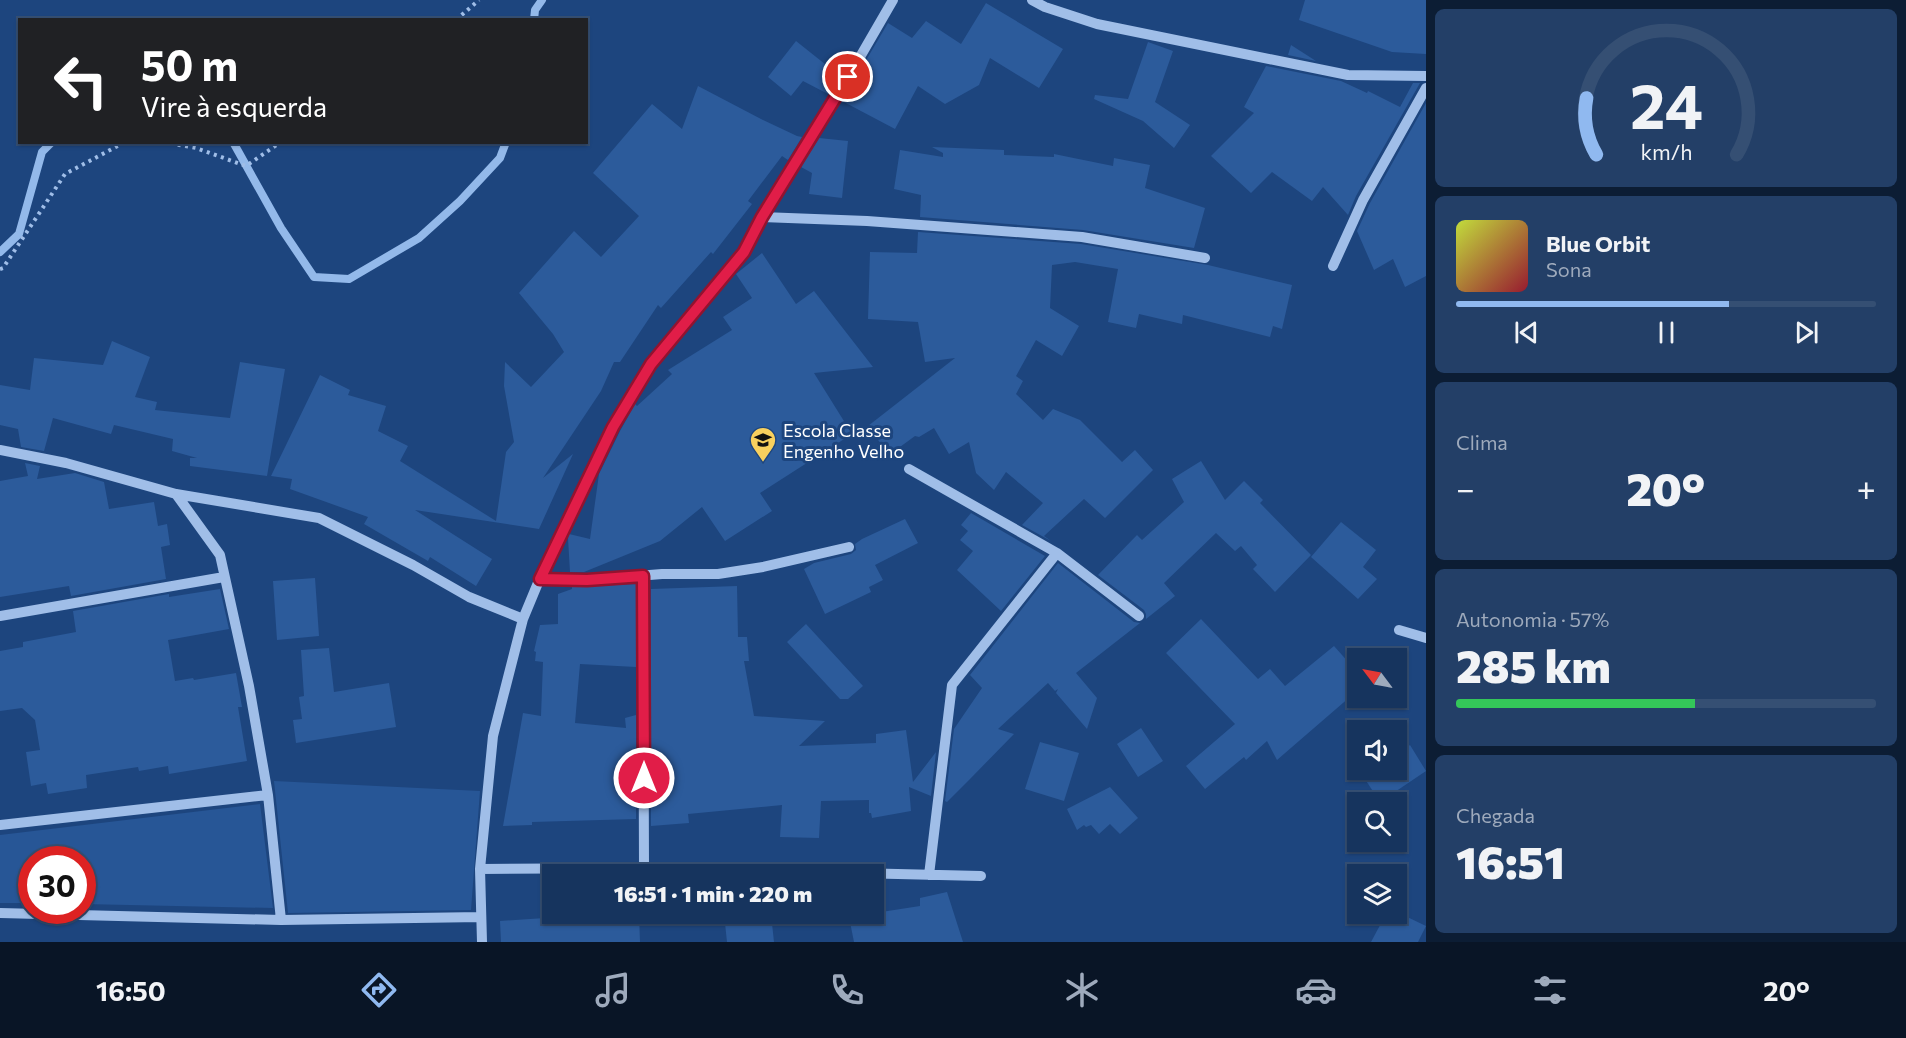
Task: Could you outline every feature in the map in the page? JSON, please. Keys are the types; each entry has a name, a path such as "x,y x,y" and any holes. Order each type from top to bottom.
{"street":[{"path":"482,942 480,870 494,736 523,619 540,579 613,427 646,373 744,252 762,217 854,67 892,0"},
{"path":"1032,0 1045,7 1097,24 1348,75 1426,76"},
{"path":"1333,266 1363,200 1426,88"},
{"path":"762,217 867,221 1082,237 1205,258"},
{"path":"0,450 66,463 176,494 319,518 469,597 523,619"},
{"path":"909,469 1057,553 1139,616"},
{"path":"176,494 219,555 249,686 268,795 281,920"},
{"path":"540,579 587,580 718,574 762,567 849,547"},
{"path":"929,875 952,685 1057,553"},
{"path":"643,576 644,864"},
{"path":"0,616 224,577"},
{"path":"1399,630 1426,638"},
{"path":"0,825 268,795"},
{"path":"480,870 542,869"},
{"path":"884,874 981,876"},
{"path":"0,914 281,920 481,917"}],"path":[{"path":"458,18 479,0"},
{"path":"0,269 3,268 65,174 122,144"},
{"path":"174,144 196,148 246,166 278,144"}],"shaded area":[{"path":"274,781 480,791 471,910 288,913"},
{"path":"260,804 273,908 96,904 96,846 18,846 18,903 0,903 0,835"}],"building":[{"path":"1305,0 1426,0 1426,54 1392,52 1299,20"},
{"path":"986,3 1063,49 1039,88 990,58 979,85 945,104 918,86 895,129 842,101 888,23 912,38 926,21 961,44"},
{"path":"796,41 840,76 828,94 803,81 791,96 768,77"},
{"path":"1148,42 1173,51 1155,102 1190,125 1174,148 1143,121 1094,99 1095,95 1128,99"},
{"path":"1291,45 1316,61 1288,55"},
{"path":"1266,66 1341,81 1400,107 1413,83 1420,83 1356,196 1348,215 1323,187 1312,201 1272,172 1251,193 1211,156 1254,113 1244,107"},
{"path":"698,86 761,119 802,137 788,160 782,156 748,201 752,204 713,254 711,252 661,308 658,305 620,362 614,362 601,391 543,478 573,454 539,529 415,510 492,559 476,586 430,557 428,561 364,524 368,517 290,489 292,479 271,476 320,375 350,390 348,395 386,406 378,431 408,446 400,461 496,521 506,452 514,442 504,386 505,362 531,387 564,352 553,334 519,293 574,231 601,257 639,216 593,173 652,104 682,129"},
{"path":"1426,103 1426,276 1405,287 1393,259 1374,270 1357,231 1370,203"},
{"path":"819,138 848,141 842,198 809,194 812,173 801,167"},
{"path":"932,147 1004,150 1004,155 1054,157 1054,154 1113,166 1114,158 1150,165 1145,188 1205,208 1194,248 1083,230 920,217 921,195 894,189 900,150 943,157 943,153"},
{"path":"918,232 1081,244 1208,265 1292,285 1282,329 1273,326 1270,337 1183,315 1182,324 1139,314 1136,328 1108,322 1118,269 1075,262 1052,265 1050,308 1079,326 1062,356 1036,340 1016,376 1023,381 1016,394 1043,420 1053,409 1080,420 1122,462 1135,450 1153,470 1105,518 1084,499 1044,536 1051,541 1022,525 1043,503 1006,472 994,490 976,473 969,442 949,454 934,428 919,437 915,436 889,455 868,426 955,358 925,362 918,322 868,319 870,252 917,253"},
{"path":"762,253 796,304 814,291 873,367 814,373 852,434 760,493 772,511 725,541 702,507 660,541 584,572 570,572 569,534 590,539 599,474 635,404 637,406 672,374 668,370 732,330 723,317 752,298 736,274"},
{"path":"112,341 150,357 135,397 157,402 155,410 230,418 240,362 285,369 267,476 190,466 190,458 197,458 172,451 173,439 114,425 111,434 53,418 44,451 21,447 18,429 0,425 0,385 30,390 34,358 103,365"},
{"path":"1201,461 1225,500 1244,481 1263,500 1260,503 1311,555 1275,592 1253,569 1257,565 1241,546 1235,551 1216,533 1164,583 1175,596 1146,619 1144,610 1098,575 1137,535 1142,540 1184,502 1172,479"},
{"path":"25,463 40,466 37,479 75,473 104,482 109,509 154,502 158,526 167,524 170,545 161,547 166,579 71,596 69,586 0,597 0,481 28,476"},
{"path":"971,513 1045,556 1001,611 957,570 973,551 960,540 968,531 961,525"},
{"path":"905,519 918,543 875,565 883,580 869,587 871,592 825,614 804,569 814,563 851,554 856,550 855,544 862,539"},
{"path":"1341,522 1376,550 1363,567 1377,579 1358,599 1311,557"},
{"path":"1058,563 1134,622 1140,623 1076,673 1097,698 1087,729 1056,693 1058,689 1055,691 1048,683 998,729 1014,734 947,802 945,801 954,729 982,688 970,675"},
{"path":"315,578 319,636 277,640 273,581"},
{"path":"636,584 636,667 580,664 575,723 626,728 625,718 636,715 636,819 532,822 532,825 503,826 523,713 541,716 543,662 535,661 536,652 534,651 540,625 558,624 558,594 572,587"},
{"path":"737,586 738,637 747,637 749,661 744,661 754,716 825,721 799,746 876,743 876,734 906,730 913,782 936,752 931,796 909,787 911,811 872,818 869,813 869,800 821,801 819,838 780,837 782,805 688,814 689,823 651,826 651,589"},
{"path":"220,589 229,629 168,640 175,681 236,673 242,707 238,707 247,761 169,774 168,766 139,771 138,767 86,775 87,788 48,794 46,783 31,786 26,752 40,750 35,720 22,708 0,711 0,651 23,647 23,642 76,632 73,611 169,594 169,597"},
{"path":"1201,619 1258,679 1270,669 1285,686 1334,646 1347,661 1347,700 1277,760 1267,741 1246,760 1244,757 1205,789 1186,766 1235,724 1166,653"},
{"path":"806,624 863,686 848,699 840,699 787,642"},
{"path":"329,648 334,692 389,683 396,727 296,743 293,720 302,719 299,697 304,696 301,650"},
{"path":"1141,728 1163,761 1138,777 1117,744"},
{"path":"1040,742 1079,753 1064,801 1025,789"},
{"path":"1410,745 1426,771 1395,792 1373,792 1366,780 1407,780 1407,747"},
{"path":"1110,787 1138,818 1120,834 1110,824 1099,834 1091,825 1086,827 1084,825 1077,830 1067,809"},
{"path":"947,892 963,942 854,942 850,924 884,924 884,912 920,906 920,898"},
{"path":"1407,917 1426,926 1418,942 1371,942 1381,924 1407,924"},
{"path":"542,918 542,924 639,924 640,942 501,942 500,921"},
{"path":"725,924 772,924 774,942 727,942"}],"waterway":[{"path":"534,18 535,10 542,0"},
{"path":"0,252 19,234 42,152 50,144"},
{"path":"234,144 281,228 314,277 349,279 419,238 460,201 500,158 505,144"}],"place":[{"name":"Escola Classe Engenho Velho","path":"763,463"}],"route":[{"path":"644,778 643,576 587,580 540,579 613,427 651,364 744,252 762,217 848,77"}]}
